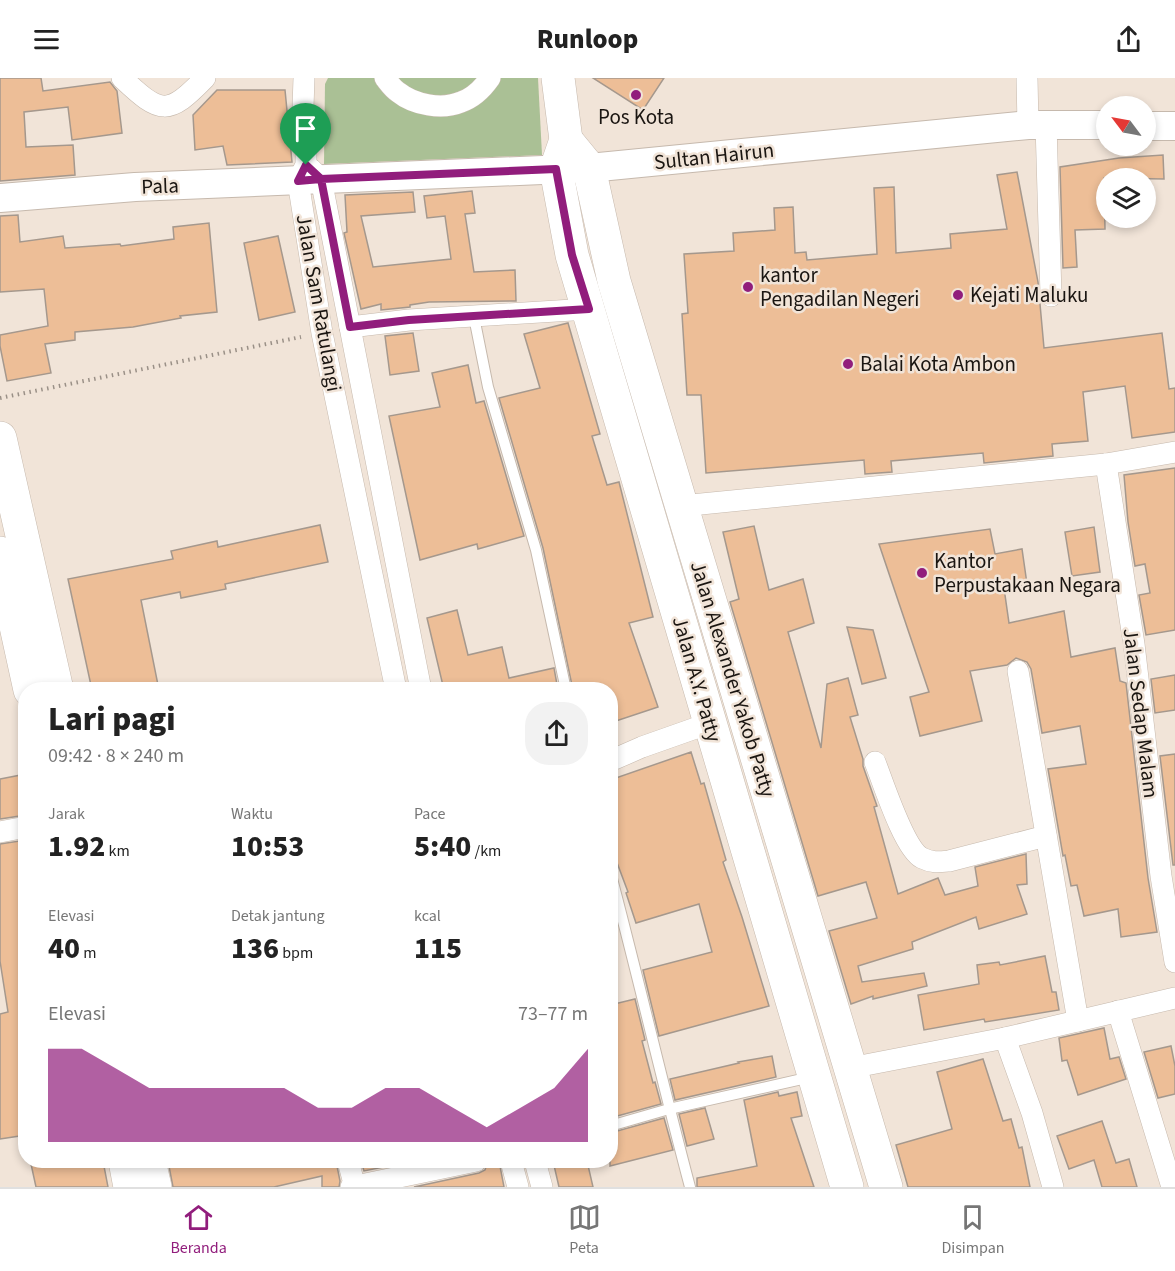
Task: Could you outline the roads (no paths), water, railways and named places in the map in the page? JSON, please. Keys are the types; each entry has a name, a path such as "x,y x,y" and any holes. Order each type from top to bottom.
{"main road":[{"name":"Jalan A.Y. Patty","path":"558,78 561,155 572,255 847,1187"},
{"path":"561,155 589,168"},
{"name":"Jalan Alexander Yakob Patty","path":"589,168 614,281 886,1187"},
{"path":"0,438 55,682"},
{"path":"0,553 28,682"},
{"path":"126,1168 130,1187"},
{"path":"151,1168 155,1187"}],"street":[{"path":"122,78 157,106 171,107 186,98 205,78"},
{"path":"304,78 303,107 308,175 561,155"},
{"path":"385,78 396,92 407,99 429,106 461,103 482,88 490,78"},
{"path":"1027,78 1037,124 1051,296"},
{"name":"Sultan Hairun","path":"589,168 1037,124 1096,125"},
{"path":"1156,126 1175,126"},
{"name":"Pala","path":"0,198 308,175"},
{"name":"Jalan Sam Ratulangi","path":"308,175 350,327 419,682"},
{"name":"Jalan Sam Ratulangi","path":"308,175 322,333 394,682"},
{"path":"350,327 409,320 589,309"},
{"path":"681,506 1106,464 1175,452"},
{"name":"Jalan Sedap Malam","path":"1106,464 1134,644 1161,876 1175,962"},
{"path":"1018,671 1078,1021"},
{"path":"618,757 710,723"},
{"path":"875,762 903,834 919,857 935,863 949,861 1046,836"},
{"path":"0,832 18,829"},
{"path":"850,1068 1005,1038 1175,998"},
{"path":"1118,1011 1172,1187"},
{"path":"1005,1038 1032,1113 1053,1187"},
{"path":"350,1168 354,1187 443,1168"},
{"path":"513,1168 518,1187"},
{"path":"537,1168 542,1187"}],"lane":[{"path":"474,317 488,387 536,550 564,682"},
{"path":"618,901 690,1187"},
{"path":"618,1124 669,1109 814,1076"}],"place":[{"name":"Pos Kota","path":"636,95"},
{"name":"kantor Pengadilan Negeri","path":"748,287"},
{"name":"Kejati Maluku","path":"958,295"},
{"name":"Balai Kota Ambon","path":"848,364"},
{"name":"Kantor Perpustakaan Negara","path":"922,573"}]}
